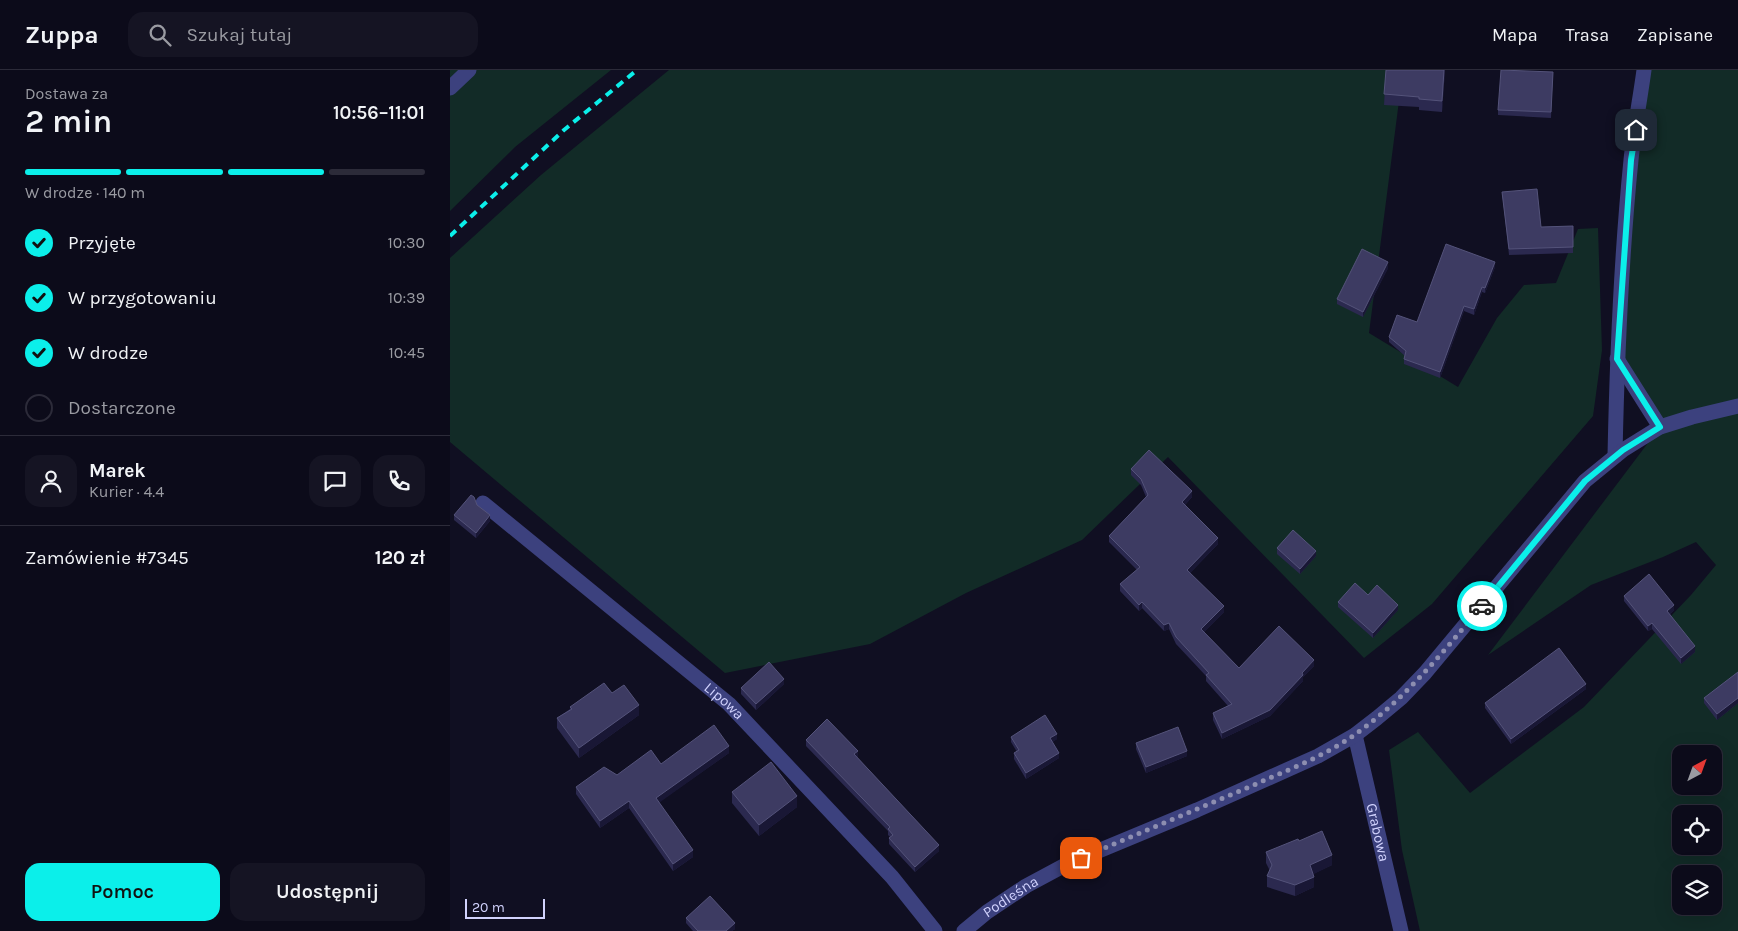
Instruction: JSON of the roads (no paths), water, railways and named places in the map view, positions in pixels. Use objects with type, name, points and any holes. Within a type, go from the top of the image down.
[{"type":"street","points":[[450,88],[469,70]]},
{"type":"street","points":[[1615,456],[1617,359],[1631,160],[1644,70]]},
{"type":"street","points":[[1617,359],[1660,427]]},
{"type":"street","name":"Podleśna","points":[[964,931],[987,912],[1026,886],[1067,864],[1276,775],[1318,756],[1355,735],[1401,698],[1425,672],[1585,481],[1615,456],[1660,427],[1738,406]]},
{"type":"street","name":"Lipowa","points":[[483,503],[728,704],[892,878],[935,931]]},
{"type":"street","name":"Grabowa","points":[[1355,735],[1401,931]]},
{"type":"railway","points":[[450,236],[564,130],[637,70]]}]
